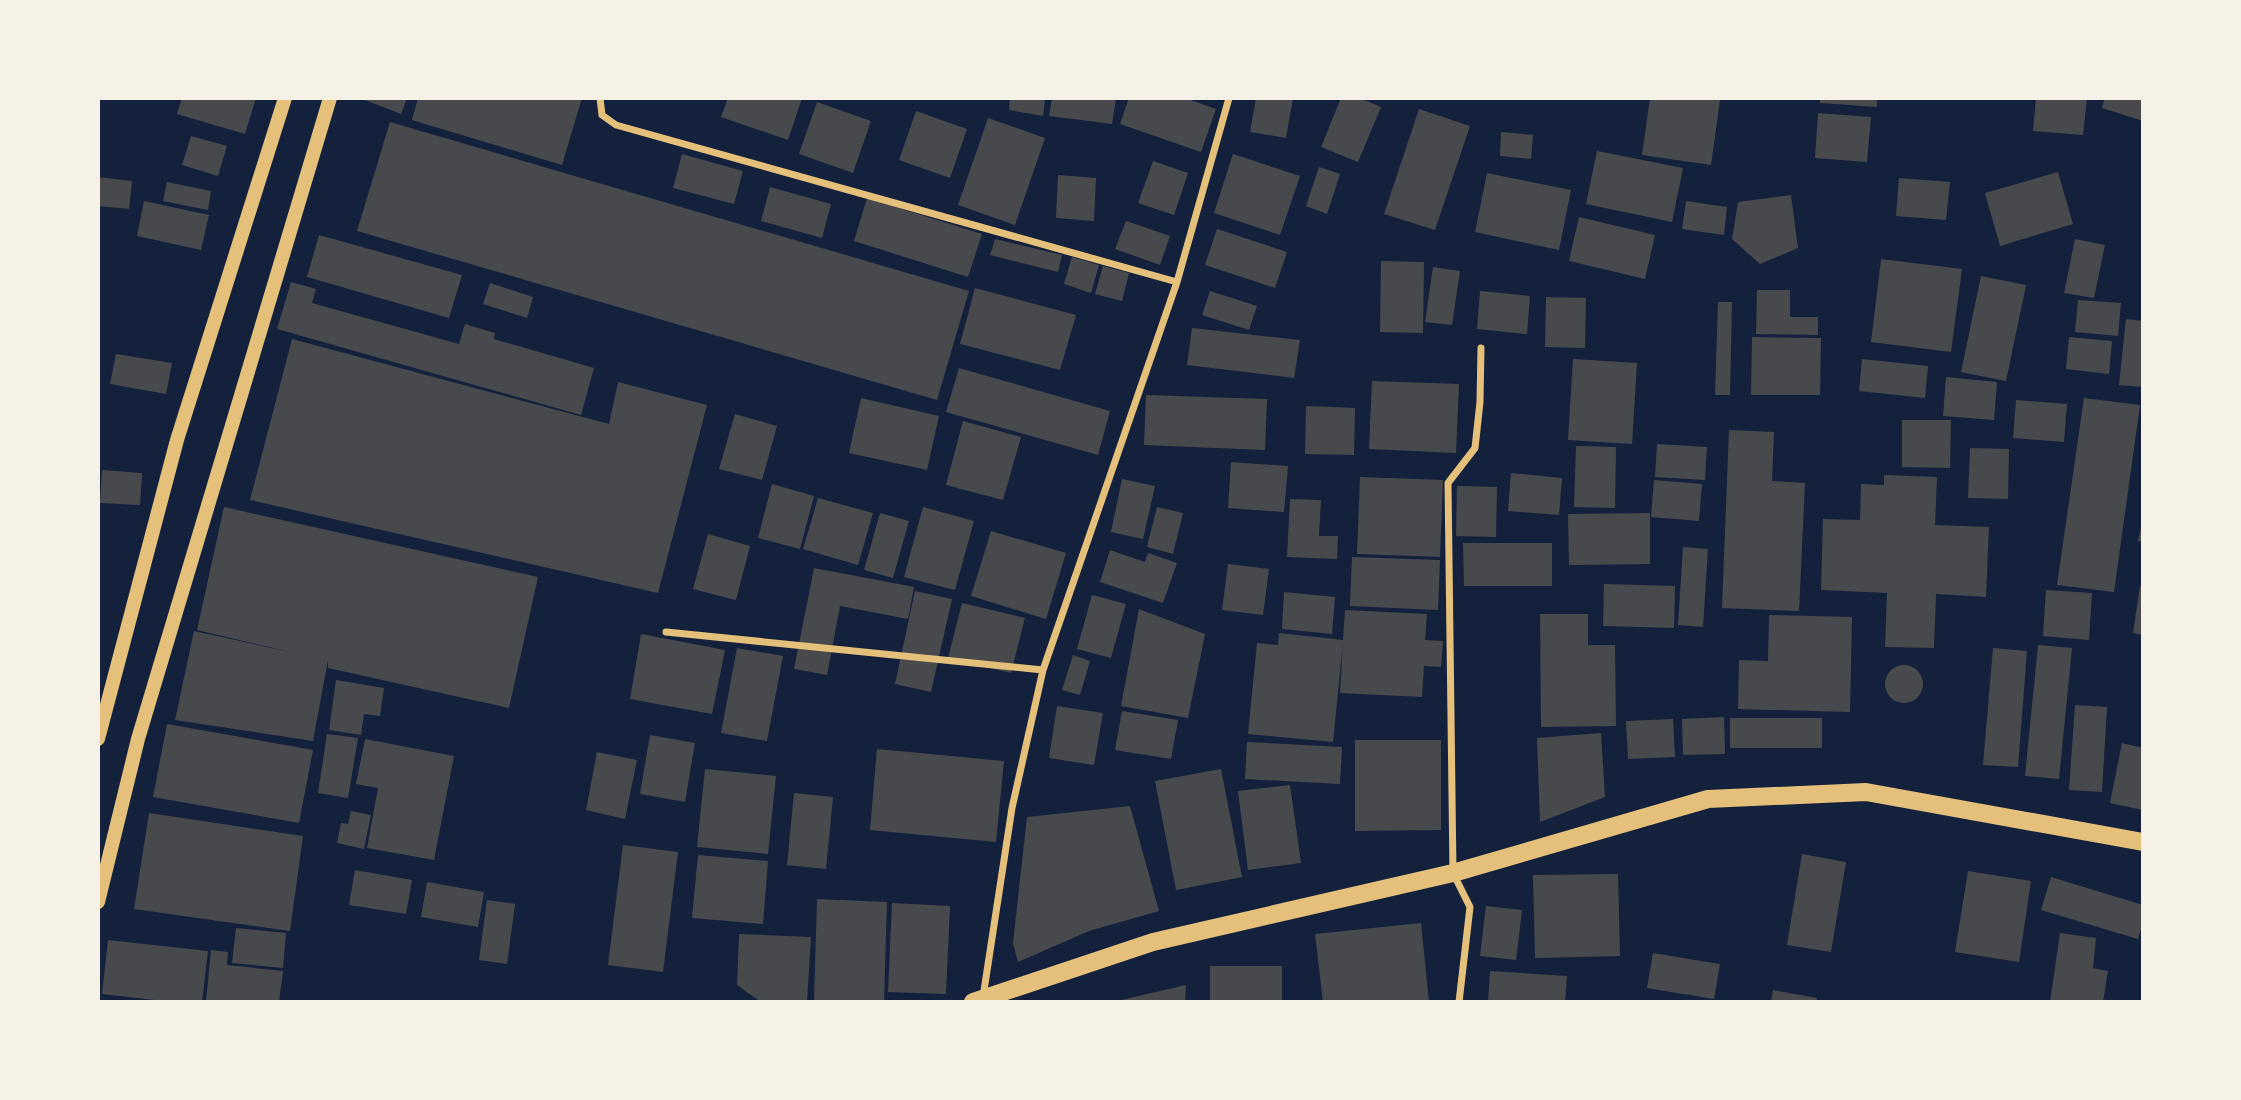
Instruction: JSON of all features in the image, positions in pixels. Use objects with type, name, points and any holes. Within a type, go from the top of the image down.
[{"type":"main road","points":[[98,739],[177,440],[285,98]]},
{"type":"main road","points":[[98,902],[138,739],[330,98]]},
{"type":"main road","points":[[978,1000],[1153,942],[1452,873],[1708,799],[1866,792],[2143,842]]},
{"type":"street","points":[[600,98],[602,115],[615,125],[1177,282]]},
{"type":"street","points":[[978,1000],[1013,808],[1043,670],[1177,282],[1229,98]]},
{"type":"street","points":[[1460,1002],[1470,907],[1452,873],[1448,483],[1475,448],[1480,402],[1481,348]]},
{"type":"street","points":[[666,632],[1043,670]]},
{"type":"building","points":[[182,98],[256,98],[245,134],[177,114]]},
{"type":"building","points":[[360,98],[407,98],[401,114]]},
{"type":"building","points":[[418,98],[582,98],[562,165],[412,120]]},
{"type":"building","points":[[728,98],[802,98],[788,140],[721,117]]},
{"type":"building","points":[[1010,98],[1045,98],[1043,116],[1009,110]]},
{"type":"building","points":[[1052,98],[1116,98],[1112,124],[1049,116]]},
{"type":"building","points":[[1129,98],[1185,98],[1216,109],[1201,152],[1120,124]]},
{"type":"building","points":[[1256,98],[1293,98],[1286,138],[1250,132]]},
{"type":"building","points":[[1341,98],[1360,98],[1381,107],[1358,162],[1321,147]]},
{"type":"building","points":[[1650,98],[1720,100],[1711,165],[1642,155]]},
{"type":"building","points":[[1820,98],[1877,98],[1877,107],[1820,103]]},
{"type":"building","points":[[2036,98],[2087,98],[2083,135],[2033,131]]},
{"type":"building","points":[[2105,98],[2143,100],[2143,121],[2102,108]]},
{"type":"building","points":[[817,102],[871,121],[853,173],[799,154]]},
{"type":"building","points":[[1419,109],[1470,126],[1435,230],[1384,214]]},
{"type":"building","points":[[916,111],[967,129],[950,178],[899,160]]},
{"type":"building","points":[[1818,113],[1871,117],[1867,162],[1815,158]]},
{"type":"building","points":[[988,118],[1045,138],[1015,225],[958,205]]},
{"type":"building","points":[[390,122],[969,291],[937,400],[357,231]]},
{"type":"building","points":[[1501,132],[1533,135],[1531,159],[1500,156]]},
{"type":"building","points":[[191,136],[227,146],[218,176],[182,165]]},
{"type":"building","points":[[1597,151],[1683,168],[1672,222],[1586,204]]},
{"type":"building","points":[[682,154],[743,171],[734,204],[673,188]]},
{"type":"building","points":[[1233,154],[1300,176],[1280,235],[1214,213]]},
{"type":"building","points":[[1153,161],[1188,173],[1174,215],[1138,203]]},
{"type":"building","points":[[1319,167],[1340,174],[1327,214],[1306,206]]},
{"type":"building","points":[[2058,172],[2073,224],[2000,246],[1985,193]]},
{"type":"building","points":[[1487,173],[1571,190],[1559,250],[1475,232]]},
{"type":"building","points":[[1058,175],[1096,178],[1094,221],[1056,218]]},
{"type":"building","points":[[98,177],[132,181],[129,209],[98,206]]},
{"type":"building","points":[[1899,178],[1950,182],[1946,220],[1896,216]]},
{"type":"building","points":[[167,182],[211,191],[208,210],[163,201]]},
{"type":"building","points":[[770,187],[831,204],[822,238],[761,221]]},
{"type":"building","points":[[1791,195],[1798,248],[1760,264],[1732,239],[1738,202]]},
{"type":"building","points":[[867,198],[982,234],[968,277],[854,241]]},
{"type":"building","points":[[144,201],[209,215],[201,250],[137,236]]},
{"type":"building","points":[[1686,201],[1727,207],[1724,235],[1682,229]]},
{"type":"building","points":[[1579,217],[1655,235],[1645,279],[1569,261]]},
{"type":"building","points":[[1126,221],[1170,236],[1160,265],[1115,249]]},
{"type":"building","points":[[1217,229],[1287,252],[1275,288],[1205,265]]},
{"type":"building","points":[[319,235],[462,275],[449,318],[307,277]]},
{"type":"building","points":[[995,239],[1062,255],[1058,272],[990,255]]},
{"type":"building","points":[[2075,239],[2105,245],[2094,298],[2064,293]]},
{"type":"building","points":[[1072,257],[1099,265],[1091,293],[1064,284]]},
{"type":"building","points":[[1881,259],[1962,269],[1951,352],[1871,342]]},
{"type":"building","points":[[1381,261],[1424,262],[1423,333],[1380,332]]},
{"type":"building","points":[[1103,266],[1129,273],[1122,301],[1095,294]]},
{"type":"building","points":[[1433,267],[1460,271],[1452,325],[1425,322]]},
{"type":"building","points":[[1981,276],[2026,285],[2006,381],[1961,372]]},
{"type":"building","points":[[291,282],[316,289],[312,303],[459,344],[465,324],[495,333],[494,339],[594,368],[581,415],[277,329]]},
{"type":"building","points":[[490,283],[533,297],[527,318],[483,304]]},
{"type":"building","points":[[975,288],[1076,315],[1060,370],[960,344]]},
{"type":"building","points":[[1757,290],[1790,290],[1790,317],[1818,317],[1818,335],[1756,334]]},
{"type":"building","points":[[1210,291],[1257,306],[1249,330],[1202,315]]},
{"type":"building","points":[[1480,291],[1530,296],[1527,334],[1477,329]]},
{"type":"building","points":[[1546,297],[1586,298],[1585,348],[1545,347]]},
{"type":"building","points":[[2078,300],[2121,303],[2118,336],[2075,332]]},
{"type":"building","points":[[1718,302],[1732,302],[1730,395],[1715,395]]},
{"type":"building","points":[[2126,319],[2143,321],[2143,387],[2119,385]]},
{"type":"building","points":[[1192,328],[1300,340],[1294,378],[1187,365]]},
{"type":"building","points":[[1752,337],[1821,338],[1820,395],[1751,395]]},
{"type":"building","points":[[2069,337],[2112,341],[2109,374],[2066,369]]},
{"type":"building","points":[[292,339],[609,424],[618,382],[707,405],[658,593],[250,500]]},
{"type":"building","points":[[116,354],[172,363],[166,394],[110,384]]},
{"type":"building","points":[[1573,359],[1637,363],[1632,444],[1568,440]]},
{"type":"building","points":[[1862,359],[1928,366],[1925,398],[1859,391]]},
{"type":"building","points":[[959,368],[1110,411],[1098,455],[946,412]]},
{"type":"building","points":[[1946,377],[1997,382],[1994,420],[1943,416]]},
{"type":"building","points":[[1372,381],[1459,384],[1456,453],[1369,449]]},
{"type":"building","points":[[1146,395],[1267,399],[1265,450],[1144,445]]},
{"type":"building","points":[[861,398],[939,416],[927,470],[849,453]]},
{"type":"building","points":[[2084,398],[2140,405],[2114,592],[2057,585]]},
{"type":"building","points":[[2016,400],[2067,404],[2064,442],[2013,438]]},
{"type":"building","points":[[1306,406],[1355,408],[1354,455],[1305,454]]},
{"type":"building","points":[[735,414],[777,426],[762,480],[719,469]]},
{"type":"building","points":[[1902,420],[1951,420],[1950,468],[1902,467]]},
{"type":"building","points":[[963,421],[1021,437],[1003,500],[946,485]]},
{"type":"building","points":[[1729,430],[1774,432],[1772,481],[1805,483],[1799,611],[1722,608]]},
{"type":"building","points":[[1657,444],[1707,447],[1705,480],[1655,477]]},
{"type":"building","points":[[1576,446],[1616,447],[1615,508],[1574,507]]},
{"type":"building","points":[[1970,448],[2009,449],[2008,499],[1968,498]]},
{"type":"building","points":[[1231,462],[1288,466],[1284,512],[1228,508]]},
{"type":"building","points":[[102,470],[142,473],[140,505],[100,503]]},
{"type":"building","points":[[1511,473],[1562,478],[1559,515],[1508,511]]},
{"type":"building","points":[[1884,475],[1937,477],[1935,525],[1989,527],[1986,597],[1936,594],[1934,648],[1885,647],[1887,593],[1821,590],[1823,519],[1860,520],[1861,484],[1884,485]]},
{"type":"building","points":[[1360,477],[1443,480],[1440,557],[1357,554]]},
{"type":"building","points":[[1122,479],[1155,486],[1143,539],[1111,532]]},
{"type":"building","points":[[1654,480],[1702,484],[1699,521],[1651,517]]},
{"type":"building","points":[[772,484],[814,496],[800,549],[758,538]]},
{"type":"building","points":[[1457,486],[1497,487],[1496,537],[1456,536]]},
{"type":"building","points":[[818,498],[873,513],[858,565],[803,549]]},
{"type":"building","points":[[1290,499],[1321,500],[1319,536],[1338,536],[1337,559],[1287,557]]},
{"type":"building","points":[[224,507],[538,577],[509,708],[328,668],[328,660],[313,741],[175,720],[194,631],[299,654],[197,630]]},
{"type":"building","points":[[923,507],[974,521],[955,590],[904,577]]},
{"type":"building","points":[[1157,507],[1183,513],[1173,554],[1147,547]]},
{"type":"building","points":[[880,513],[909,521],[893,578],[864,570]]},
{"type":"building","points":[[1650,513],[1650,564],[1569,565],[1568,514]]},
{"type":"building","points":[[2143,523],[2143,542],[2138,541]]},
{"type":"building","points":[[991,531],[1066,553],[1046,619],[971,596]]},
{"type":"building","points":[[708,534],[750,546],[736,600],[693,589]]},
{"type":"building","points":[[1463,543],[1552,543],[1552,586],[1464,586]]},
{"type":"building","points":[[1683,547],[1708,549],[1703,627],[1678,625]]},
{"type":"building","points":[[1110,550],[1145,562],[1148,553],[1177,563],[1163,603],[1100,582]]},
{"type":"building","points":[[1352,557],[1440,560],[1438,610],[1350,606]]},
{"type":"building","points":[[1228,564],[1269,569],[1263,615],[1222,610]]},
{"type":"building","points":[[814,568],[914,587],[908,619],[840,606],[827,675],[794,669]]},
{"type":"building","points":[[1604,584],[1675,586],[1674,628],[1603,626]]},
{"type":"building","points":[[2140,586],[2143,587],[2143,635],[2133,633]]},
{"type":"building","points":[[2046,590],[2092,593],[2089,640],[2043,636]]},
{"type":"building","points":[[915,591],[952,599],[931,692],[895,684]]},
{"type":"building","points":[[1284,592],[1335,597],[1332,634],[1282,629]]},
{"type":"building","points":[[1092,595],[1126,604],[1111,658],[1077,649]]},
{"type":"building","points":[[962,603],[1025,618],[1011,673],[948,658]]},
{"type":"building","points":[[1139,609],[1205,634],[1188,718],[1121,706]]},
{"type":"building","points":[[1345,610],[1427,614],[1425,640],[1443,641],[1441,667],[1424,666],[1422,697],[1340,693],[1343,642],[1333,742],[1248,734],[1257,643],[1278,645],[1279,633],[1343,640]]},
{"type":"building","points":[[1540,614],[1588,614],[1588,645],[1615,645],[1616,726],[1541,727]]},
{"type":"building","points":[[1769,615],[1852,617],[1850,712],[1738,709],[1739,660],[1768,661]]},
{"type":"building","points":[[641,634],[725,650],[712,714],[630,699]]},
{"type":"building","points":[[2038,645],[2072,648],[2059,779],[2025,776]]},
{"type":"building","points":[[737,648],[783,656],[767,741],[721,733]]},
{"type":"building","points":[[1993,648],[2027,651],[2018,767],[1983,765]]},
{"type":"building","points":[[1073,655],[1090,661],[1080,695],[1062,690]]},
{"type":"building","points":[[1904,665],[1917,671],[1923,684],[1917,697],[1904,703],[1891,697],[1885,684],[1891,671]]},
{"type":"building","points":[[336,680],[384,688],[380,716],[364,714],[361,735],[329,730]]},
{"type":"building","points":[[2075,705],[2107,707],[2102,792],[2069,790]]},
{"type":"building","points":[[1057,706],[1103,713],[1094,765],[1049,758]]},
{"type":"building","points":[[1122,711],[1178,720],[1171,759],[1115,750]]},
{"type":"building","points":[[1724,717],[1725,754],[1683,755],[1682,719]]},
{"type":"building","points":[[1730,718],[1822,718],[1822,748],[1730,748]]},
{"type":"building","points":[[1673,719],[1675,757],[1628,759],[1626,721]]},
{"type":"building","points":[[167,724],[313,750],[299,823],[153,797]]},
{"type":"building","points":[[1601,733],[1605,797],[1540,822],[1537,738]]},
{"type":"building","points":[[327,734],[358,738],[348,798],[318,793]]},
{"type":"building","points":[[650,735],[695,743],[685,802],[640,794]]},
{"type":"building","points":[[365,739],[454,756],[434,860],[367,848],[378,788],[356,784]]},
{"type":"building","points":[[1355,740],[1441,740],[1441,830],[1355,831]]},
{"type":"building","points":[[1247,742],[1342,747],[1340,784],[1245,779]]},
{"type":"building","points":[[2122,743],[2143,748],[2143,810],[2110,803]]},
{"type":"building","points":[[877,749],[1004,761],[996,842],[870,830]]},
{"type":"building","points":[[597,752],[637,760],[625,819],[586,810]]},
{"type":"building","points":[[705,769],[776,776],[768,854],[697,847]]},
{"type":"building","points":[[1221,769],[1242,877],[1176,890],[1155,781]]},
{"type":"building","points":[[1290,785],[1301,863],[1248,870],[1238,791]]},
{"type":"building","points":[[794,793],[833,797],[826,869],[787,865]]},
{"type":"building","points":[[1130,806],[1159,911],[1089,931],[1018,962],[1013,943],[1027,817]]},
{"type":"building","points":[[351,811],[371,815],[364,849],[337,843],[341,823],[348,824]]},
{"type":"building","points":[[149,813],[303,836],[290,931],[134,909]]},
{"type":"building","points":[[623,845],[678,852],[663,972],[608,965]]},
{"type":"building","points":[[1802,854],[1846,862],[1831,952],[1787,945]]},
{"type":"building","points":[[698,855],[768,861],[763,924],[692,918]]},
{"type":"building","points":[[355,870],[412,880],[406,914],[349,905]]},
{"type":"building","points":[[1968,871],[2031,881],[2019,962],[1955,952]]},
{"type":"building","points":[[1618,874],[1620,956],[1535,958],[1533,875]]},
{"type":"building","points":[[2051,877],[2143,905],[2143,922],[2138,939],[2041,910]]},
{"type":"building","points":[[427,882],[484,892],[478,927],[421,917]]},
{"type":"building","points":[[817,899],[887,902],[884,1002],[814,1002]]},
{"type":"building","points":[[487,900],[515,904],[507,964],[479,960]]},
{"type":"building","points":[[892,903],[950,906],[946,994],[888,992]]},
{"type":"building","points":[[1486,906],[1522,910],[1516,960],[1480,956]]},
{"type":"building","points":[[1421,923],[1429,1002],[1323,1002],[1315,934]]},
{"type":"building","points":[[236,928],[286,933],[283,968],[232,963]]},
{"type":"building","points":[[2060,933],[2096,938],[2093,968],[2108,971],[2103,1002],[2050,1002]]},
{"type":"building","points":[[739,934],[811,937],[807,1002],[761,1002],[737,985]]},
{"type":"building","points":[[108,940],[208,951],[202,1002],[172,1002],[102,994]]},
{"type":"building","points":[[211,950],[228,952],[227,965],[283,971],[279,1002],[206,1002]]},
{"type":"building","points":[[1653,953],[1720,964],[1714,999],[1647,988]]},
{"type":"building","points":[[1210,966],[1282,966],[1282,1002],[1210,1002]]},
{"type":"building","points":[[1490,971],[1567,976],[1565,1002],[1488,1002]]},
{"type":"building","points":[[1186,985],[1185,1002],[1117,1002],[1117,1001]]},
{"type":"building","points":[[1773,990],[1817,998],[1816,1002],[1771,1002]]}]
